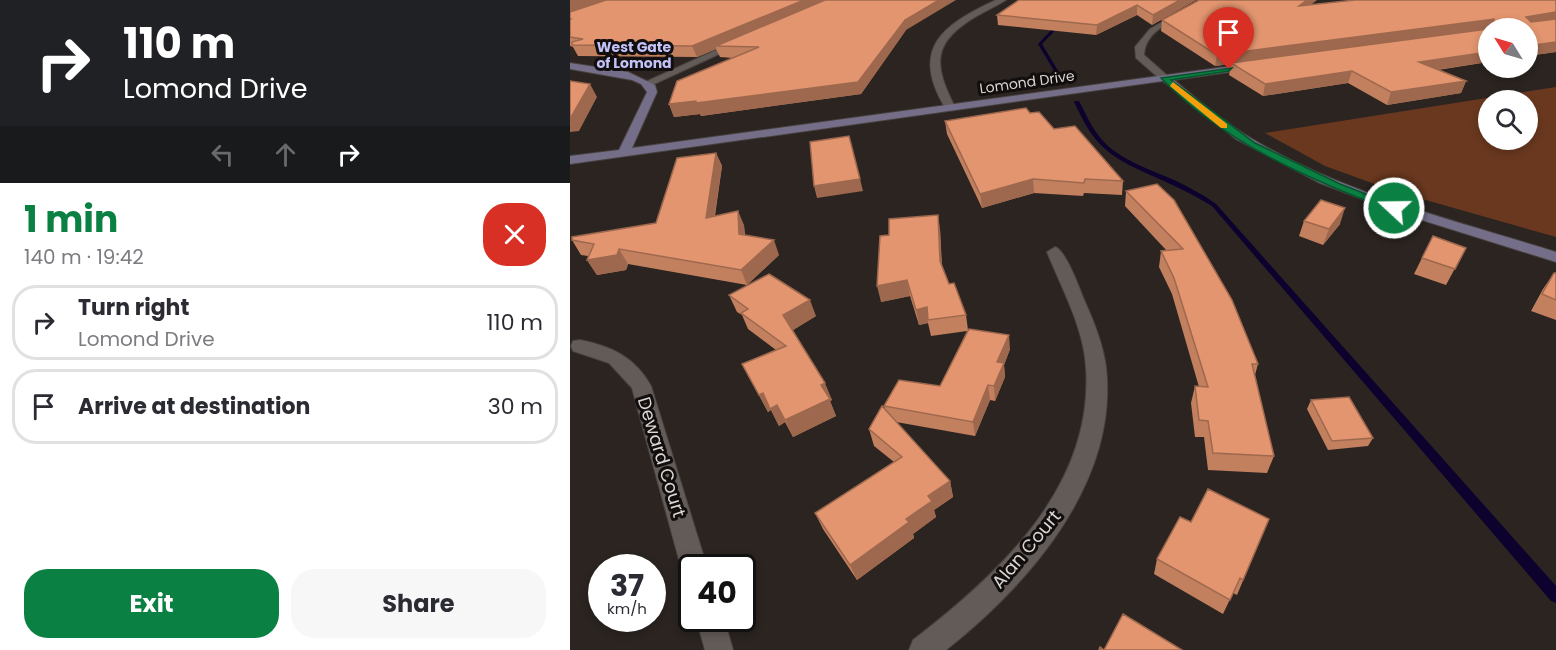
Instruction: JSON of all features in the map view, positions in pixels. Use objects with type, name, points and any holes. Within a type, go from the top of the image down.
[{"type":"street","points":[[950,108],[937,82],[934,68],[938,47],[946,34],[965,20],[1002,0]]},
{"type":"street","points":[[1206,0],[1149,33],[1140,42],[1138,56],[1229,130],[1293,167],[1394,208],[1556,257]]},
{"type":"street","points":[[570,66],[629,76],[648,83],[745,40]]},
{"type":"street","name":"Lomond Drive","points":[[570,160],[1264,64]]},
{"type":"street","points":[[624,152],[651,92],[648,83]]},
{"type":"street","name":"Alan Court","points":[[923,650],[986,597],[1031,548],[1061,507],[1082,468],[1093,440],[1098,397],[1096,367],[1087,326],[1055,252]]},
{"type":"street","name":"Deward Court","points":[[580,346],[602,350],[617,357],[627,366],[641,386],[690,554]]},
{"type":"street","points":[[714,632],[719,650]]},
{"type":"shaded area","points":[[1556,87],[1556,237],[1394,191],[1325,166],[1265,133],[1478,99],[1478,150],[1538,150],[1537,90]]},
{"type":"building","points":[[606,0],[804,0],[692,46],[572,45],[572,42],[583,39],[570,37],[570,12]]},
{"type":"building","points":[[825,0],[939,0],[905,20],[858,82],[696,103],[696,101],[669,104],[677,81],[759,47],[716,46]]},
{"type":"building","points":[[1019,0],[1180,0],[1153,15],[1137,5],[1097,25],[997,15]]},
{"type":"building","points":[[1199,0],[1307,0],[1299,6],[1355,0],[1556,0],[1556,12],[1527,18],[1478,18],[1478,21],[1217,55],[1162,20]]},
{"type":"building","points":[[1556,19],[1556,42],[1538,44],[1538,21]]},
{"type":"building","points":[[1478,30],[1478,53],[1419,62],[1466,81],[1391,92],[1352,71],[1265,84],[1231,63]]},
{"type":"building","points":[[570,81],[590,84],[571,117],[570,117]]},
{"type":"building","points":[[1026,108],[1030,113],[1039,112],[1054,129],[1075,126],[1123,181],[1085,179],[1084,183],[1033,179],[980,194],[945,121]]},
{"type":"building","points":[[849,136],[860,179],[814,186],[810,142]]},
{"type":"building","points":[[716,153],[706,218],[738,211],[739,234],[774,240],[741,270],[619,249],[617,255],[587,260],[594,244],[572,240],[572,237],[656,223],[677,158]]},
{"type":"building","points":[[1157,184],[1174,200],[1232,300],[1258,364],[1252,364],[1274,456],[1213,453],[1208,421],[1199,420],[1195,386],[1208,387],[1174,278],[1161,251],[1183,249],[1126,191]]},
{"type":"building","points":[[1321,200],[1345,208],[1329,229],[1304,221]]},
{"type":"building","points":[[938,215],[940,261],[949,284],[954,283],[966,315],[928,320],[927,307],[916,310],[907,280],[877,286],[880,236],[889,235],[889,219]]},
{"type":"building","points":[[1433,236],[1466,248],[1455,269],[1422,258]]},
{"type":"building","points":[[1556,273],[1556,300],[1542,294]]},
{"type":"building","points":[[769,274],[810,300],[783,315],[825,383],[821,385],[830,399],[785,420],[777,405],[770,409],[763,393],[759,395],[742,364],[786,346],[741,313],[748,309],[729,295]]},
{"type":"building","points":[[969,329],[1009,335],[997,362],[1004,363],[994,386],[988,385],[973,422],[884,406],[899,380],[940,386]]},
{"type":"building","points":[[1349,397],[1373,438],[1332,441],[1311,400]]},
{"type":"building","points":[[882,406],[950,481],[928,496],[932,501],[906,519],[909,522],[850,565],[815,513],[902,457],[869,429]]},
{"type":"building","points":[[1208,489],[1269,519],[1243,580],[1240,578],[1230,600],[1157,559],[1180,517],[1191,522]]},
{"type":"building","points":[[1123,614],[1182,650],[1104,650]]},
{"type":"waterway","points":[[1059,24],[1040,44],[1061,79]]},
{"type":"waterway","points":[[1077,102],[1094,133],[1112,151],[1125,160],[1186,188],[1214,205],[1556,596]]},
{"type":"slow traffic","points":[[1173,85],[1224,126]]},
{"type":"district","name":"West Gate of Lomond","points":[[634,56]]},
{"type":"route","points":[[1229,69],[1165,78],[1229,130],[1252,144],[1293,167],[1394,208]]}]
